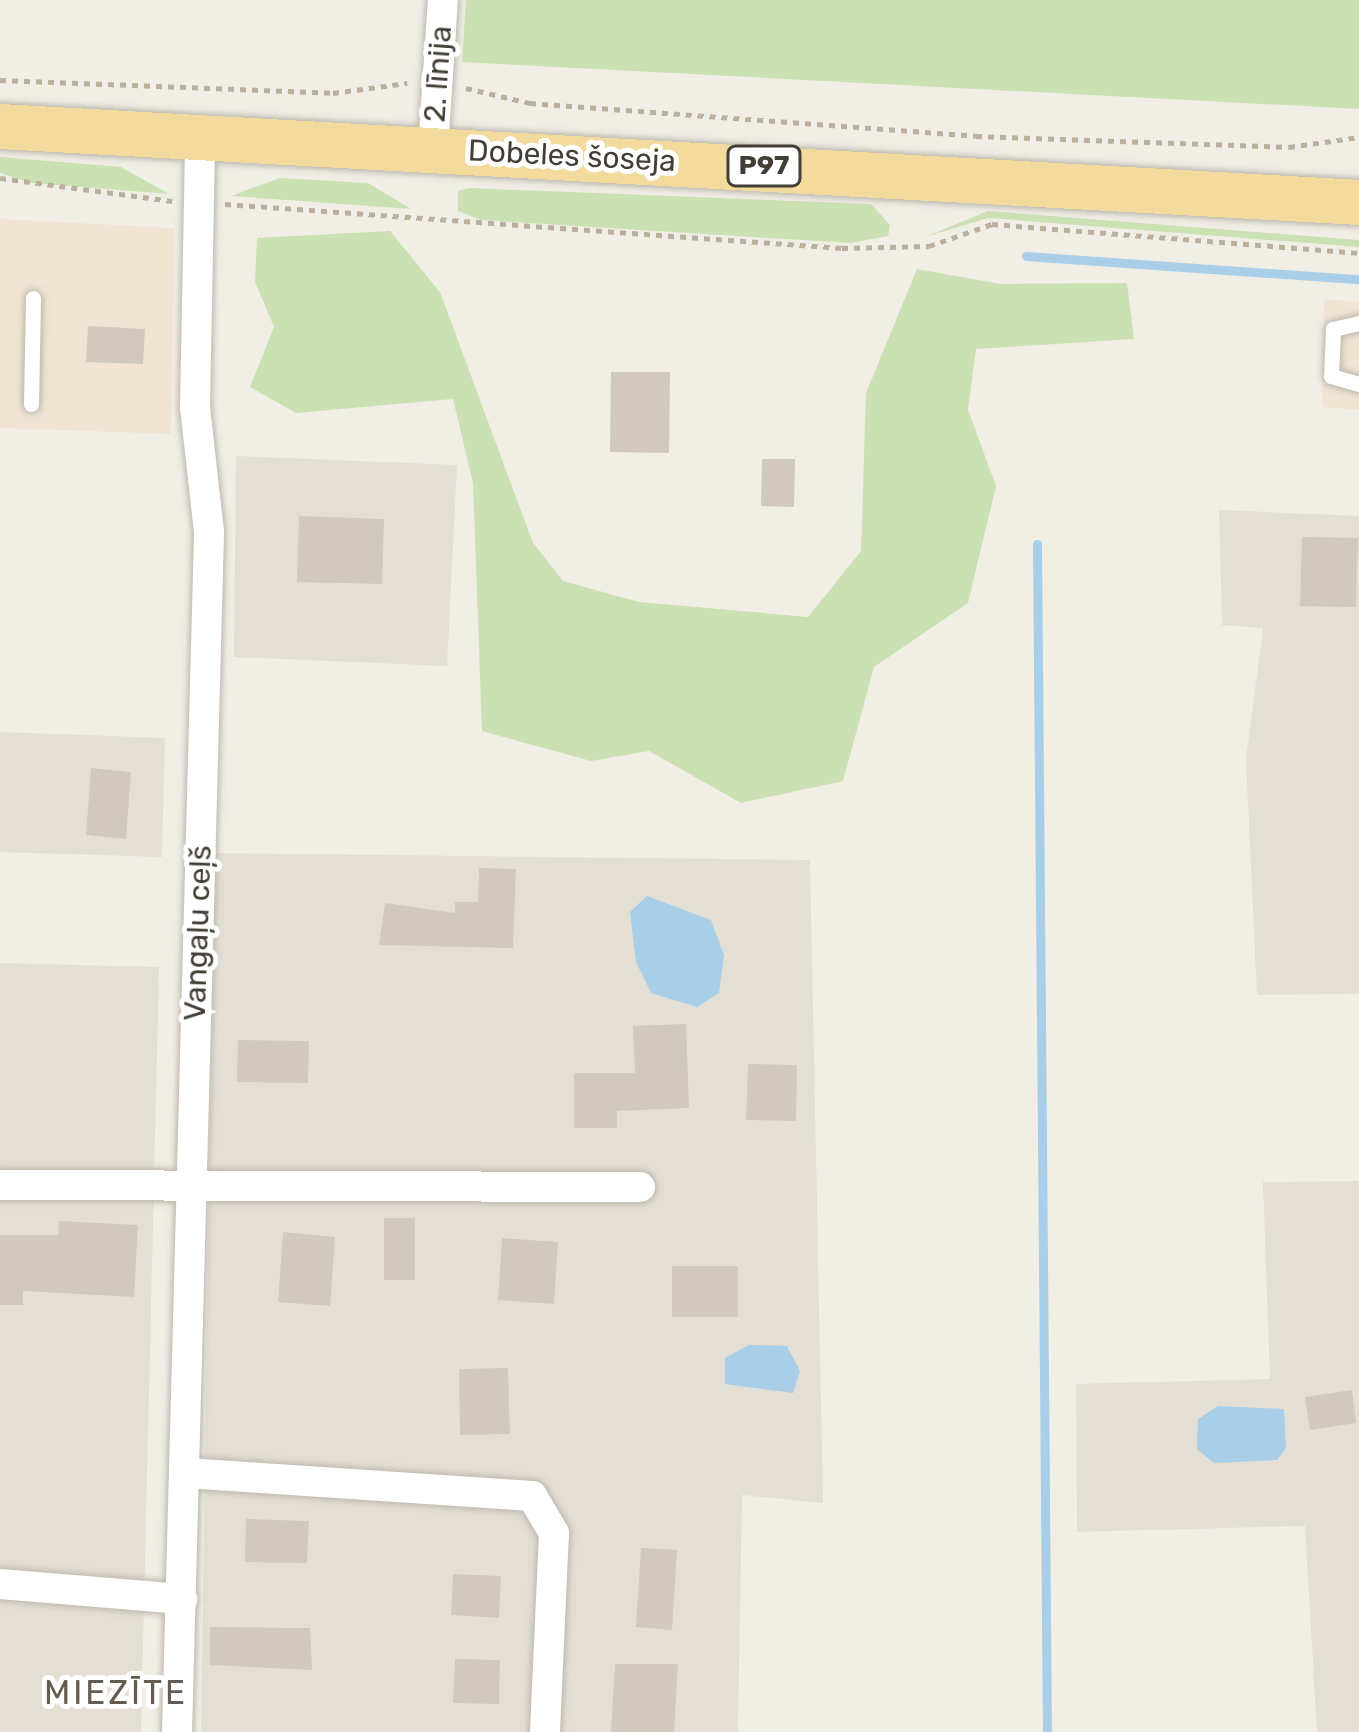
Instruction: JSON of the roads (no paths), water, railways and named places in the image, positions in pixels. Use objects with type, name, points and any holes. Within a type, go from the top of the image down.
[{"type":"main road","name":"Dobeles šoseja","points":[[0,126],[1359,202]]},
{"type":"street","name":"2. līnija","points":[[433,148],[443,0]]},
{"type":"street","name":"Vangaļu ceļš","points":[[177,1732],[209,532],[195,408],[200,136]]},
{"type":"street","points":[[0,1185],[640,1187]]},
{"type":"street","points":[[186,1473],[532,1496],[554,1533],[545,1732]]},
{"type":"street","points":[[0,1584],[182,1599]]},
{"type":"lane","points":[[31,404],[33,298]]},
{"type":"lane","points":[[1354,378],[1331,376],[1332,347],[1333,329],[1356,327]]},
{"type":"water","points":[[647,896],[711,920],[724,955],[719,993],[697,1007],[651,993],[636,962],[630,912]]},
{"type":"water","points":[[749,1345],[787,1346],[800,1371],[793,1393],[725,1384],[725,1358]]},
{"type":"water","points":[[1218,1406],[1284,1409],[1286,1448],[1277,1460],[1214,1463],[1197,1449],[1198,1419]]},
{"type":"waterway","points":[[1026,256],[1359,279]]},
{"type":"waterway","points":[[1037,544],[1047,1732]]},
{"type":"district","name":"MIEZĪTE","points":[[116,1693]]}]
